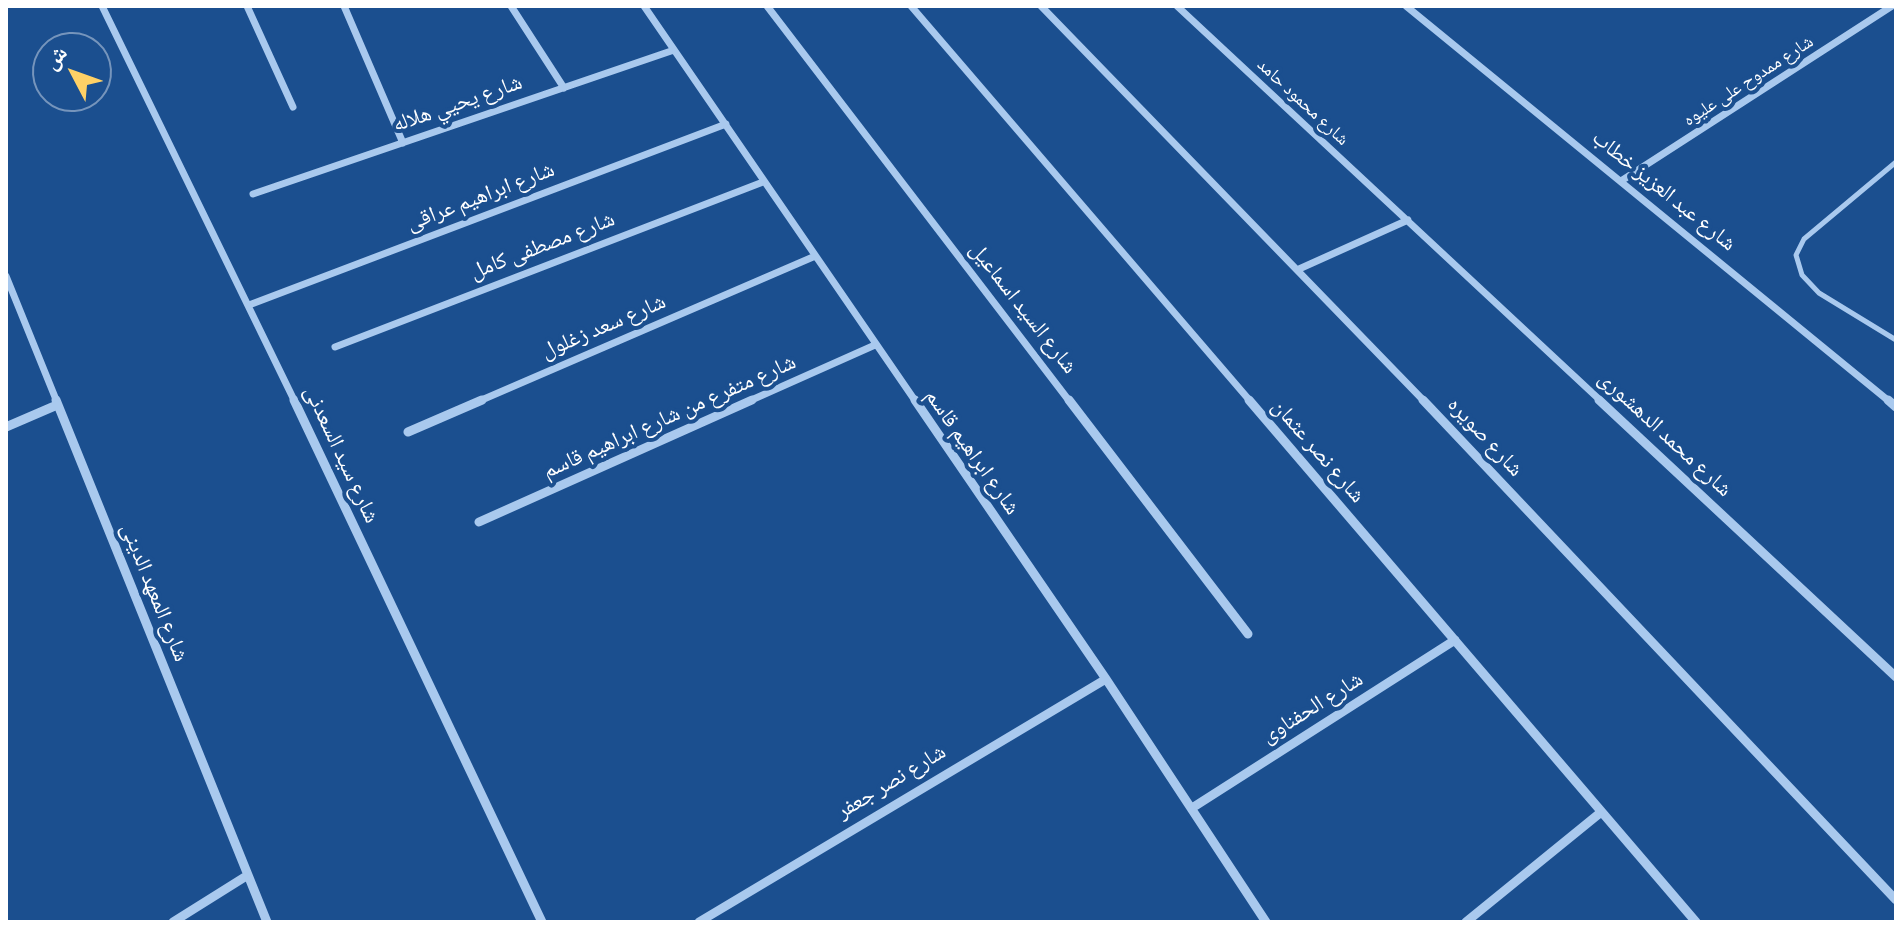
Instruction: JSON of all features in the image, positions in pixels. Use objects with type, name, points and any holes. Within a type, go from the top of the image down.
[{"type":"street","name":"شارع سيد السعدنى","points":[[102,6],[249,305],[542,922]]},
{"type":"street","points":[[247,6],[293,107]]},
{"type":"street","points":[[344,6],[403,143]]},
{"type":"street","points":[[511,6],[564,88]]},
{"type":"street","name":"شارع ابراهيم قاسم","points":[[644,6],[813,257],[1106,679],[1266,922]]},
{"type":"street","name":"شارع السيد اسماعيل","points":[[767,6],[1248,634]]},
{"type":"street","name":"شارع نصر عثمان","points":[[911,6],[1696,922]]},
{"type":"street","name":"شارع صويره","points":[[1041,6],[1299,269],[1896,900]]},
{"type":"street","name":"شارع محمود حامد","points":[[1177,6],[1408,220]]},
{"type":"street","name":"شارع عبد العزيز خطاب","points":[[1406,6],[1896,407]]},
{"type":"street","name":"شارع ممدوح على عليوه","points":[[1621,181],[1892,6]]},
{"type":"street","name":"شارع يحيي هلاله","points":[[253,194],[674,50]]},
{"type":"street","name":"شارع ابراهيم عراقى","points":[[249,305],[726,124]]},
{"type":"street","name":"شارع مصطفى كامل","points":[[335,347],[763,182]]},
{"type":"street","points":[[1299,269],[1408,220]]},
{"type":"street","name":"شارع محمد الدهشورى","points":[[1408,220],[1896,677]]},
{"type":"street","name":"شارع سعد زغلول","points":[[408,432],[813,257]]},
{"type":"street","name":"شارع المعهد الدينى","points":[[6,276],[267,922]]},
{"type":"street","name":"شارع متفرع من شارع ابراهيم قاسم","points":[[479,522],[875,345]]},
{"type":"street","points":[[6,427],[57,405]]},
{"type":"street","name":"شارع الحفناوى","points":[[1192,808],[1455,640]]},
{"type":"street","name":"شارع نصر جعفر","points":[[699,922],[1106,679]]},
{"type":"street","points":[[1466,922],[1600,813]]},
{"type":"street","points":[[173,922],[248,875]]},
{"type":"lane","points":[[1896,162],[1804,239],[1796,255],[1802,275],[1819,293],[1896,340]]}]
